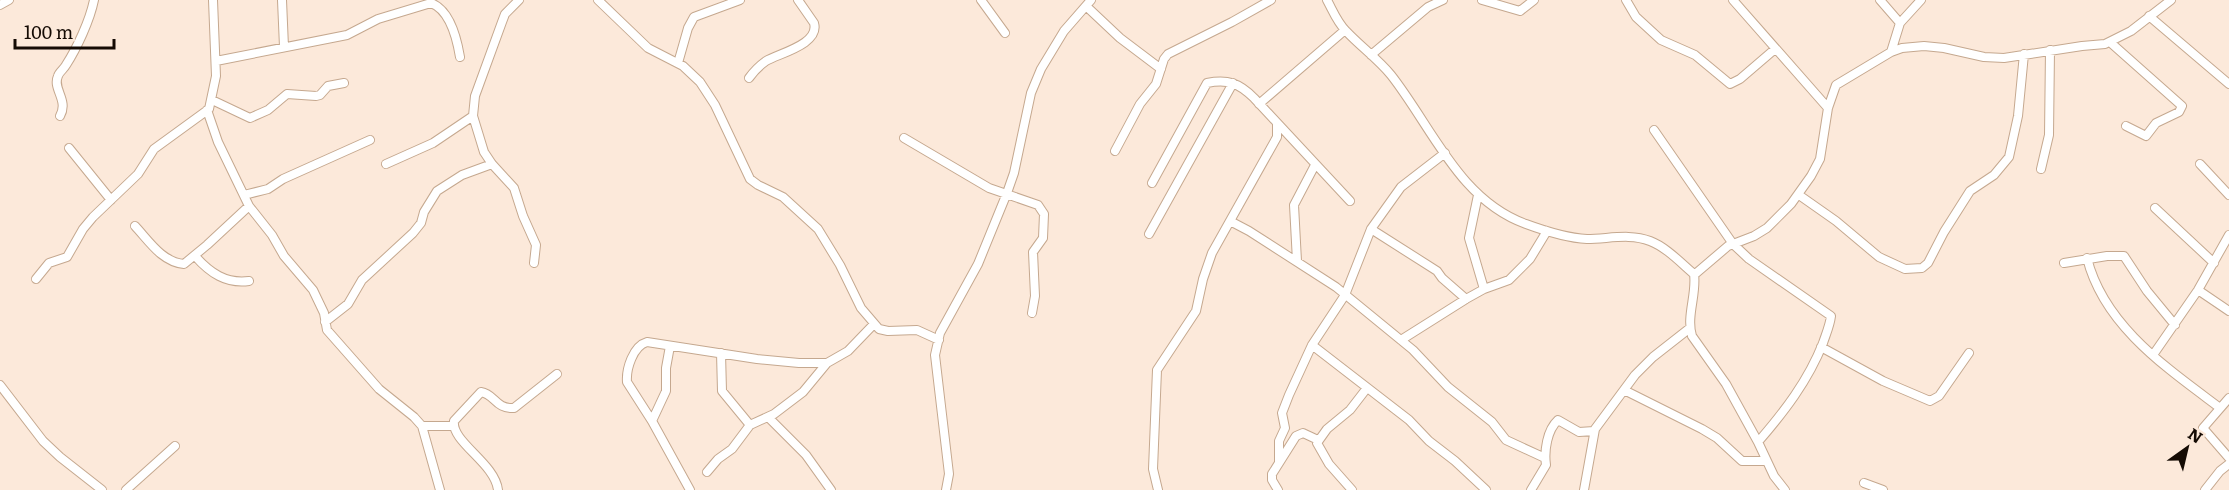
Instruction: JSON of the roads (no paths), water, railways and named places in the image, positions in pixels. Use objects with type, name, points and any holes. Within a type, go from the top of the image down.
[{"type":"street","points":[[0,5],[9,0]]},
{"type":"street","points":[[60,116],[64,106],[56,83],[57,76],[67,64],[85,28],[94,0]]},
{"type":"street","points":[[36,279],[49,263],[67,257],[83,229],[102,207],[138,174],[154,149],[207,110],[212,100],[216,61],[213,0]]},
{"type":"street","points":[[282,0],[284,47]]},
{"type":"street","points":[[519,0],[505,14],[475,96],[473,116],[480,143],[492,164],[514,188],[536,245],[534,263]]},
{"type":"street","points":[[598,0],[648,48],[678,63],[693,74],[709,93],[750,178],[758,185],[783,197],[818,229],[845,274],[861,308],[879,329],[917,330],[939,340]]},
{"type":"street","points":[[678,63],[688,28],[694,17],[740,0]]},
{"type":"street","points":[[749,78],[768,60],[811,38],[814,23],[798,0]]},
{"type":"street","points":[[1115,151],[1140,104],[1156,84],[1165,57],[1174,49],[1232,22],[1271,0]]},
{"type":"street","points":[[1327,0],[1345,30],[1387,69],[1408,96],[1462,178],[1478,195],[1499,211],[1523,223],[1580,238],[1634,237],[1647,240],[1670,254],[1694,275]]},
{"type":"street","points":[[1371,55],[1428,7],[1443,0]]},
{"type":"street","points":[[1482,0],[1520,11],[1534,0]]},
{"type":"street","points":[[1626,0],[1636,17],[1661,40],[1695,55],[1730,84],[1740,79],[1775,49]]},
{"type":"street","points":[[1733,0],[1828,108]]},
{"type":"street","points":[[1880,0],[1900,24]]},
{"type":"street","points":[[1891,52],[1900,24],[1921,0]]},
{"type":"street","points":[[1785,490],[1774,476],[1726,384],[1696,344],[1690,328],[1694,275],[1733,244],[1755,236],[1767,228],[1799,195],[1820,159],[1828,108],[1833,91],[1839,82],[1902,48],[1924,46],[1984,57],[2004,58],[2111,43],[2171,0]]},
{"type":"street","points":[[984,1],[1005,33]]},
{"type":"street","points":[[216,61],[347,35],[378,19],[431,3],[441,10],[455,34],[460,57]]},
{"type":"street","points":[[946,490],[949,474],[935,355],[945,324],[978,264],[1007,193],[1035,82],[1064,31],[1088,3],[1120,38],[1161,69]]},
{"type":"street","points":[[2149,16],[2229,84]]},
{"type":"street","points":[[1260,104],[1345,30]]},
{"type":"street","points":[[2111,43],[2182,106],[2179,112],[2156,123],[2146,136],[2126,126]]},
{"type":"street","points":[[2041,168],[2049,135],[2050,50]]},
{"type":"street","points":[[1799,195],[1836,221],[1879,257],[1905,269],[1922,268],[1928,263],[1970,191],[1994,175],[2009,157],[2018,116],[2024,54]]},
{"type":"street","points":[[1152,183],[1207,83],[1233,83],[1241,85],[1260,104],[1350,201]]},
{"type":"street","points":[[1149,234],[1233,83]]},
{"type":"street","points":[[212,100],[250,118],[268,110],[287,94],[316,96],[330,85],[344,84]]},
{"type":"street","points":[[207,110],[218,142],[249,206],[272,235],[288,262],[313,290],[321,304],[326,328],[333,339],[371,381],[422,426],[440,490]]},
{"type":"street","points":[[386,164],[433,142],[473,116]]},
{"type":"street","points":[[1158,490],[1153,469],[1157,370],[1196,311],[1207,268],[1230,220],[1277,137],[1277,124]]},
{"type":"street","points":[[1654,130],[1733,244],[1756,263],[1829,313],[1831,318],[1821,347],[1792,400],[1758,442]]},
{"type":"street","points":[[904,138],[980,184],[1034,202],[1044,214],[1042,240],[1033,252],[1035,296],[1032,313]]},
{"type":"street","points":[[244,195],[268,189],[283,179],[370,140]]},
{"type":"street","points":[[69,148],[111,200]]},
{"type":"street","points":[[1279,462],[1279,441],[1285,428],[1282,413],[1312,345],[1345,295],[1371,229],[1401,188],[1445,153]]},
{"type":"street","points":[[325,322],[348,304],[362,280],[413,233],[421,223],[424,212],[437,191],[462,175],[492,164]]},
{"type":"street","points":[[2200,164],[2229,195]]},
{"type":"street","points":[[1297,261],[1294,205],[1315,165]]},
{"type":"street","points":[[1478,195],[1469,238],[1484,289]]},
{"type":"street","points":[[135,226],[169,260],[184,264],[249,206]]},
{"type":"street","points":[[2155,208],[2214,263]]},
{"type":"street","points":[[1230,220],[1297,261],[1345,295],[1413,350],[1448,387],[1492,422],[1506,440],[1545,458]]},
{"type":"street","points":[[1371,229],[1437,270],[1442,278],[1466,299]]},
{"type":"street","points":[[1401,340],[1484,289],[1506,283],[1513,278],[1548,231]]},
{"type":"street","points":[[2153,355],[2198,290],[2229,235]]},
{"type":"street","points":[[195,256],[207,268],[229,281],[249,281]]},
{"type":"street","points":[[2064,263],[2087,258],[2124,256],[2147,291],[2175,325]]},
{"type":"street","points":[[2087,258],[2099,292],[2110,310],[2153,355],[2220,408]]},
{"type":"street","points":[[2198,290],[2229,311]]},
{"type":"street","points":[[706,472],[732,449],[750,425],[768,417],[803,392],[827,363],[848,351],[874,324]]},
{"type":"street","points":[[1584,490],[1593,431],[1653,357],[1690,328]]},
{"type":"street","points":[[690,490],[627,382],[636,350],[644,342],[799,363],[827,363]]},
{"type":"street","points":[[1312,345],[1409,420],[1429,441],[1455,461],[1482,489]]},
{"type":"street","points":[[652,422],[666,393],[666,368],[670,346]]},
{"type":"street","points":[[1821,347],[1883,381],[1930,401],[1939,396],[1969,353]]},
{"type":"street","points":[[721,354],[722,391],[750,425]]},
{"type":"street","points":[[453,426],[455,419],[481,392],[486,393],[502,407],[514,408],[557,374]]},
{"type":"street","points":[[0,385],[43,441],[60,458],[102,490]]},
{"type":"street","points":[[1352,490],[1318,447],[1318,440],[1350,410],[1367,388]]},
{"type":"street","points":[[1624,390],[1717,438],[1742,461],[1766,461]]},
{"type":"street","points":[[2229,398],[2203,428],[2229,458]]},
{"type":"street","points":[[768,417],[807,455],[831,490]]},
{"type":"street","points":[[1531,490],[1546,465],[1545,458],[1550,431],[1557,421],[1579,432],[1593,431]]},
{"type":"street","points":[[422,426],[453,426]]},
{"type":"street","points":[[453,426],[468,447],[493,474],[498,490]]},
{"type":"street","points":[[1278,490],[1271,476],[1299,434],[1318,440]]},
{"type":"street","points":[[126,490],[175,446]]},
{"type":"street","points":[[2205,490],[2220,471],[2229,464]]},
{"type":"street","points":[[1864,483],[1883,490]]}]
